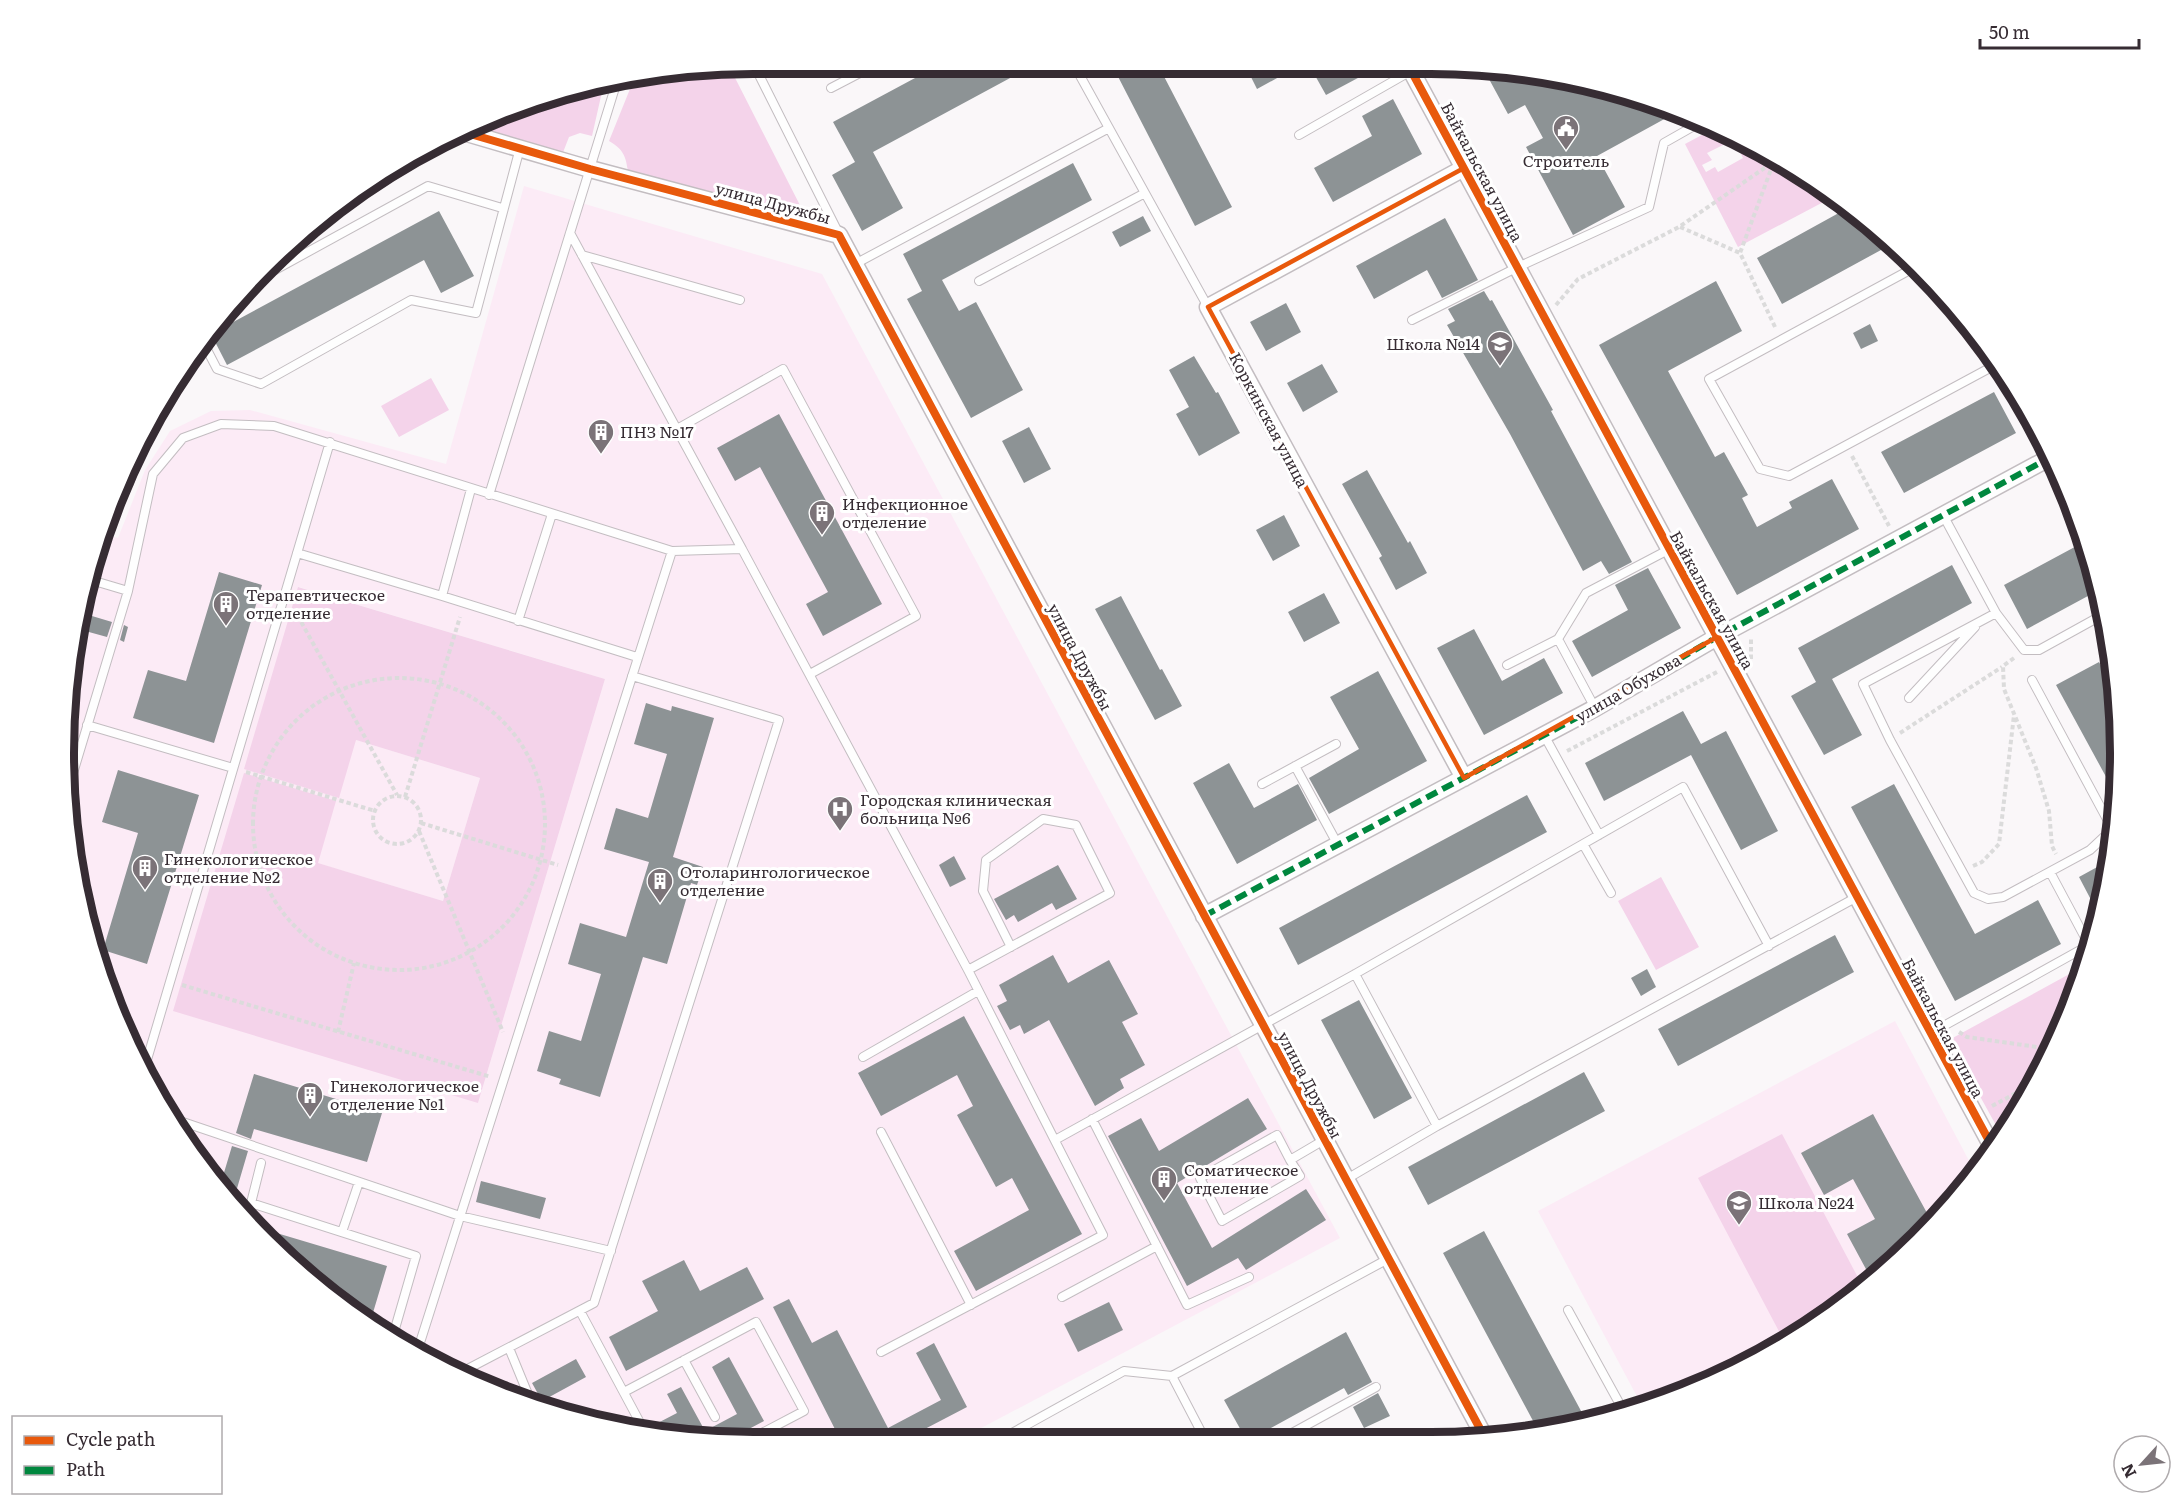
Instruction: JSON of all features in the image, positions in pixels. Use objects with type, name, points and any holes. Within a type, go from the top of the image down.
[{"type":"street","name":"Байкальская улица","points":[[1413,74],[1989,1141]]},
{"type":"street","name":"улица Дружбы","points":[[472,135],[590,169],[839,235],[1481,1430]]},
{"type":"street","points":[[1209,308],[1464,168]]},
{"type":"street","name":"Коркинская улица","points":[[1209,308],[1464,778]]},
{"type":"street","name":"улица Обухова","points":[[1204,916],[1595,708],[1717,637],[2044,461]]},
{"type":"lane","name":"улица Дружбы","points":[[758,74],[839,235]]},
{"type":"lane","points":[[831,88],[858,74]]},
{"type":"lane","name":"Коркинская улица","points":[[1079,74],[1209,308]]},
{"type":"lane","points":[[1299,135],[1398,74]]},
{"type":"lane","points":[[489,495],[615,88]]},
{"type":"lane","points":[[1412,320],[1518,267],[1649,207],[1664,143],[1694,126]]},
{"type":"lane","points":[[855,264],[1109,128]]},
{"type":"lane","points":[[207,349],[217,369],[261,384],[411,300],[476,313],[502,208],[520,148]]},
{"type":"lane","points":[[278,268],[428,186],[502,208]]},
{"type":"lane","points":[[980,281],[1145,193]]},
{"type":"lane","points":[[570,233],[968,970],[1103,1235],[881,1352]]},
{"type":"lane","points":[[582,255],[740,300]]},
{"type":"lane","points":[[1909,271],[1709,379],[1760,469],[1789,476],[1991,368]]},
{"type":"lane","points":[[677,429],[783,369],[916,616],[810,674]]},
{"type":"lane","points":[[74,768],[128,591],[153,474],[183,438],[221,424],[274,426],[672,551],[742,549]]},
{"type":"lane","points":[[147,1060],[330,442]]},
{"type":"lane","points":[[442,596],[471,489]]},
{"type":"lane","points":[[518,621],[552,514]]},
{"type":"lane","points":[[1943,515],[1996,613],[2024,650],[2039,651],[2097,618]]},
{"type":"lane","points":[[1507,665],[1558,639],[1586,593],[1668,550]]},
{"type":"lane","points":[[419,1344],[672,551]]},
{"type":"lane","points":[[297,554],[442,596],[637,657]]},
{"type":"lane","points":[[96,581],[128,591]]},
{"type":"lane","points":[[1996,613],[1863,684],[1890,740],[1974,893],[1988,899],[2003,897],[2090,850],[2106,835]]},
{"type":"lane","points":[[1910,698],[1979,622]]},
{"type":"lane","points":[[1558,639],[1595,708]]},
{"type":"lane","points":[[467,1369],[594,1303],[779,720],[632,676]]},
{"type":"lane","points":[[2032,680],[2107,819]]},
{"type":"lane","points":[[87,724],[233,768]]},
{"type":"lane","points":[[1544,735],[1599,835]]},
{"type":"lane","points":[[1262,784],[1336,744]]},
{"type":"lane","points":[[1294,766],[1338,845]]},
{"type":"lane","points":[[1054,1140],[1355,975],[1683,787],[1769,946]]},
{"type":"lane","points":[[968,970],[1011,947],[1110,893],[1076,825],[1043,819],[986,860],[983,891],[1011,947]]},
{"type":"lane","points":[[1583,844],[1611,893]]},
{"type":"lane","points":[[2049,872],[2085,936]]},
{"type":"lane","points":[[1345,1180],[1437,1126],[1857,897]]},
{"type":"lane","points":[[1931,1033],[2080,950]]},
{"type":"lane","points":[[1355,975],[1437,1126]]},
{"type":"lane","points":[[863,1057],[978,991]]},
{"type":"lane","points":[[1092,1119],[1187,1305],[1249,1277]]},
{"type":"lane","points":[[183,1122],[460,1216],[611,1251]]},
{"type":"lane","points":[[881,1132],[971,1305]]},
{"type":"lane","points":[[1276,1135],[1290,1160],[1300,1176],[1222,1221],[1200,1178],[1276,1135]]},
{"type":"lane","points":[[1290,1160],[1324,1140]]},
{"type":"lane","points":[[261,1163],[251,1203],[416,1256],[395,1330]]},
{"type":"lane","points":[[342,1233],[359,1182]]},
{"type":"lane","points":[[1062,1297],[1157,1246]]},
{"type":"lane","points":[[1014,1432],[1124,1371],[1172,1376],[1388,1260]]},
{"type":"lane","points":[[1568,1310],[1620,1405]]},
{"type":"lane","points":[[580,1311],[640,1423]]},
{"type":"lane","points":[[624,1392],[756,1322],[804,1411],[764,1432]]},
{"type":"lane","points":[[509,1348],[528,1393]]},
{"type":"lane","points":[[684,1360],[716,1417]]},
{"type":"lane","points":[[1172,1376],[1201,1432]]},
{"type":"lane","points":[[1294,1432],[1376,1387]]},
{"type":"path","points":[[1545,319],[1578,279],[1679,227],[1769,164]]},
{"type":"path","points":[[1740,253],[1772,166]]},
{"type":"path","points":[[1679,227],[1740,253],[1780,339]]},
{"type":"path","points":[[1846,444],[1897,541]]},
{"type":"path","points":[[285,593],[397,795]]},
{"type":"path","points":[[405,797],[464,603]]},
{"type":"path","points":[[1890,740],[2024,650]]},
{"type":"path","points":[[1556,757],[1750,657]]},
{"type":"path","points":[[2002,666],[2004,689],[2036,768],[2049,812],[2052,846],[2061,866]]},
{"type":"path","points":[[382,678],[418,678],[439,683],[470,695],[492,710],[511,729],[531,759],[543,793],[545,811],[544,847],[541,860],[534,882],[516,913],[490,938],[469,952],[443,963],[407,970],[380,969],[354,963],[321,947],[307,937],[294,925],[272,896],[258,862],[254,836],[254,809],[261,776],[269,757],[289,727],[316,704],[339,690],[382,678]]},
{"type":"path","points":[[1962,871],[1982,862],[1999,844],[2014,715]]},
{"type":"path","points":[[233,768],[375,811]]},
{"type":"path","points":[[397,795],[405,797],[417,807],[421,814],[418,831],[408,841],[393,843],[386,841],[373,823],[375,811],[381,802],[397,795]]},
{"type":"path","points":[[421,823],[570,869]]},
{"type":"path","points":[[418,831],[512,1054]]},
{"type":"path","points":[[338,1032],[354,963]]},
{"type":"path","points":[[170,982],[503,1080]]},
{"type":"path","points":[[1949,1025],[1966,1037],[2043,1048]]},
{"type":"path","points":[[1992,1106],[2020,1091]]},
{"type":"highlighted area","points":[[1464,168],[1717,637],[1464,778],[1208,307]]},
{"type":"shaded area","points":[[733,74],[807,219],[628,172],[623,154],[609,141],[632,85],[664,79]]},
{"type":"shaded area","points":[[602,91],[592,136],[580,133],[569,137],[562,155],[482,130],[535,110]]},
{"type":"shaded area","points":[[1707,132],[1728,142],[1707,153],[1712,160],[1702,165],[1706,172],[1715,167],[1718,172],[1743,158],[1737,147],[1771,165],[1826,200],[1738,247],[1685,144]]},
{"type":"shaded area","name":"Городская клиническая больница №6","points":[[524,186],[822,274],[1340,1238],[974,1432],[709,1431],[664,1427],[620,1419],[577,1409],[493,1381],[413,1341],[375,1318],[339,1292],[305,1264],[242,1201],[188,1131],[165,1093],[125,1013],[110,971],[97,929],[79,842],[74,753],[79,664],[97,577],[110,536],[118,538],[145,470],[170,431],[211,411],[250,410],[446,464]],"holes":[[[299,587],[605,679],[478,1103],[244,774],[317,863],[443,901],[480,778],[356,740]]]},
{"type":"shaded area","points":[[431,378],[449,410],[399,437],[381,406]]},
{"type":"shaded area","points":[[298,587],[605,679],[478,1103],[173,1011],[244,773],[336,801],[318,863],[443,901],[480,778],[356,740],[339,798],[244,769]]},
{"type":"shaded area","points":[[1661,877],[1699,947],[1656,970],[1618,901]]},
{"type":"shaded area","points":[[2074,972],[2059,1013],[2040,1054],[1998,1128],[1949,1040]]},
{"type":"shaded area","name":"Школа №24","points":[[1895,1021],[1971,1165],[1942,1201],[1879,1264],[1809,1318],[1732,1362],[1691,1381],[1638,1399],[1538,1211]]},
{"type":"shaded area","points":[[1782,1134],[1859,1280],[1809,1318],[1781,1335],[1698,1178]]},
{"type":"building","points":[[922,74],[1018,74],[873,152],[903,208],[862,231],[832,175],[855,162],[833,122]]},
{"type":"building","points":[[1117,74],[1163,74],[1232,207],[1195,226]]},
{"type":"building","points":[[1250,74],[1278,74],[1279,77],[1257,89]]},
{"type":"building","points":[[1314,74],[1365,74],[1326,95]]},
{"type":"building","name":"Строитель","points":[[1487,76],[1564,87],[1607,97],[1668,117],[1597,156],[1625,207],[1573,235],[1526,147],[1543,138],[1525,105],[1508,114]]},
{"type":"building","points":[[1393,99],[1422,154],[1333,202],[1314,168],[1372,136],[1362,116]]},
{"type":"building","points":[[1073,163],[1092,200],[942,280],[959,311],[976,302],[1023,390],[971,418],[907,299],[922,291],[903,254]]},
{"type":"building","points":[[439,211],[474,276],[441,293],[424,260],[227,365],[214,339],[224,327]]},
{"type":"building","points":[[1842,211],[1885,248],[1782,304],[1757,258]]},
{"type":"building","points":[[1143,216],[1151,231],[1120,247],[1112,232]]},
{"type":"building","points":[[1445,218],[1478,280],[1442,298],[1427,270],[1374,299],[1356,266]]},
{"type":"building","points":[[1716,281],[1742,331],[1668,371],[1715,457],[1724,452],[1748,495],[1742,498],[1757,527],[1792,508],[1789,502],[1832,479],[1859,529],[1737,595],[1599,345]]},
{"type":"building","points":[[1484,291],[1490,301],[1492,300],[1553,410],[1551,411],[1632,562],[1609,574],[1601,561],[1583,571],[1510,434],[1447,325],[1455,321],[1448,309]]},
{"type":"building","points":[[1286,303],[1301,332],[1266,351],[1250,322]]},
{"type":"building","points":[[1870,324],[1878,341],[1861,349],[1853,333]]},
{"type":"building","points":[[1194,356],[1216,393],[1218,392],[1240,433],[1199,456],[1176,414],[1189,407],[1169,370]]},
{"type":"building","points":[[1322,364],[1338,392],[1303,412],[1287,383]]},
{"type":"building","points":[[1994,392],[2016,433],[1904,493],[1881,452]]},
{"type":"building","name":"Инфекционное отделение","points":[[779,414],[882,604],[823,636],[806,604],[828,592],[760,467],[735,481],[717,448]]},
{"type":"building","points":[[1029,427],[1051,469],[1024,483],[1002,441]]},
{"type":"building","points":[[1367,470],[1427,573],[1396,590],[1379,558],[1382,556],[1342,484]]},
{"type":"building","points":[[1284,515],[1300,546],[1273,561],[1256,530]]},
{"type":"building","points":[[2077,546],[2091,594],[2027,629],[2004,585]]},
{"type":"building","points":[[1952,565],[1972,603],[1832,679],[1862,735],[1824,755],[1791,696],[1816,682],[1798,648]]},
{"type":"building","points":[[1648,568],[1681,628],[1592,677],[1572,641],[1628,610],[1615,585]]},
{"type":"building","name":"Терапевтическое отделение","points":[[219,572],[262,585],[214,743],[133,718],[148,670],[186,681]]},
{"type":"building","points":[[1324,593],[1340,623],[1304,642],[1288,612]]},
{"type":"building","points":[[1121,596],[1182,706],[1155,720],[1095,609]]},
{"type":"building","points":[[88,615],[112,622],[107,637],[85,631]]},
{"type":"building","points":[[124,625],[128,627],[124,642],[120,640]]},
{"type":"building","points":[[1474,629],[1502,681],[1544,658],[1563,693],[1484,735],[1437,648]]},
{"type":"building","points":[[2099,662],[2106,675],[2109,709],[2109,783],[2056,685]]},
{"type":"building","points":[[1378,671],[1427,761],[1329,814],[1309,778],[1359,749],[1330,697]]},
{"type":"building","name":"Отоларингологическое отделение","points":[[646,703],[671,711],[672,706],[714,718],[673,857],[703,867],[697,885],[691,883],[667,964],[643,957],[600,1097],[559,1084],[561,1079],[537,1071],[549,1031],[581,1041],[601,974],[568,964],[580,923],[626,937],[649,862],[604,849],[616,808],[648,818],[667,754],[634,744]]},
{"type":"building","points":[[1683,711],[1701,744],[1726,731],[1778,831],[1741,850],[1691,755],[1604,801],[1585,763]]},
{"type":"building","points":[[1229,763],[1254,808],[1298,784],[1317,820],[1237,864],[1193,783]]},
{"type":"building","name":"Гинекологическое отделение №2","points":[[118,770],[199,795],[147,964],[104,950],[138,833],[102,822]]},
{"type":"building","points":[[1894,784],[1975,934],[2038,900],[2061,944],[1955,1001],[1851,807]]},
{"type":"building","points":[[1527,795],[1547,832],[1298,965],[1279,928]]},
{"type":"building","points":[[954,856],[966,879],[950,887],[939,865]]},
{"type":"building","points":[[1058,865],[1077,899],[1056,910],[1052,903],[1018,922],[1014,915],[1006,920],[994,899]]},
{"type":"building","points":[[2101,865],[2093,903],[2079,877]]},
{"type":"building","points":[[1835,935],[1854,972],[1678,1066],[1658,1029]]},
{"type":"building","points":[[1053,955],[1068,983],[1109,960],[1138,1014],[1122,1022],[1145,1065],[1120,1079],[1124,1088],[1095,1106],[1049,1020],[1024,1034],[1020,1025],[1010,1030],[997,1006],[1007,1001],[999,985]]},
{"type":"building","points":[[1647,969],[1656,987],[1641,996],[1631,978]]},
{"type":"building","points":[[1359,1000],[1412,1098],[1374,1119],[1321,1020]]},
{"type":"building","points":[[964,1016],[1082,1234],[976,1291],[954,1251],[1029,1210],[1012,1178],[996,1187],[957,1115],[973,1106],[957,1075],[881,1116],[858,1073]]},
{"type":"building","points":[[1584,1072],[1605,1111],[1428,1205],[1408,1167]]},
{"type":"building","name":"Гинекологическое отделение №1","points":[[254,1074],[382,1113],[367,1162],[254,1129],[251,1139],[236,1133]]},
{"type":"building","points":[[1248,1098],[1267,1129],[1177,1183],[1212,1248],[1306,1189],[1326,1220],[1246,1270],[1238,1258],[1187,1286],[1108,1136],[1141,1118],[1159,1151]]},
{"type":"building","points":[[1873,1114],[1928,1215],[1879,1264],[1867,1271],[1847,1234],[1875,1219],[1853,1179],[1824,1195],[1801,1153]]},
{"type":"building","points":[[232,1146],[248,1151],[236,1193],[223,1177]]},
{"type":"building","points":[[481,1181],[546,1198],[540,1219],[476,1202]]},
{"type":"building","points":[[1484,1231],[1583,1415],[1535,1424],[1443,1253]]},
{"type":"building","points":[[272,1232],[387,1266],[372,1316],[305,1264]]},
{"type":"building","points":[[684,1260],[700,1291],[747,1267],[764,1299],[626,1371],[609,1337],[658,1311],[642,1281]]},
{"type":"building","points":[[789,1299],[812,1343],[837,1330],[888,1428],[941,1400],[916,1353],[934,1343],[967,1407],[919,1432],[836,1432],[773,1307]]},
{"type":"building","points":[[1109,1302],[1123,1330],[1078,1352],[1064,1324]]},
{"type":"building","points":[[1346,1332],[1372,1382],[1348,1395],[1344,1388],[1263,1432],[1242,1432],[1224,1400]]},
{"type":"building","points":[[729,1357],[764,1421],[744,1432],[706,1431],[737,1414],[712,1367]]},
{"type":"building","points":[[576,1359],[586,1377],[545,1399],[540,1398],[532,1383]]},
{"type":"building","points":[[681,1387],[705,1431],[654,1425],[677,1413],[667,1394]]},
{"type":"building","points":[[1378,1393],[1390,1416],[1364,1428],[1353,1407]]},
{"type":"marked path","points":[[1204,916],[1595,708],[1717,637],[2044,461]]},
{"type":"cycle path","points":[[1413,74],[1989,1141]]},
{"type":"cycle path","points":[[472,135],[590,169],[839,235],[1481,1430]]},
{"type":"place","name":"Строитель","points":[[1566,151]]},
{"type":"place","name":"Школа №14","points":[[1500,367]]},
{"type":"place","name":"ПНЗ №17","points":[[601,455]]},
{"type":"place","name":"Инфекционное отделение","points":[[822,536]]},
{"type":"place","name":"Терапевтическое отделение","points":[[226,627]]},
{"type":"place","name":"Городская клиническая больница №6","points":[[840,832]]},
{"type":"place","name":"Гинекологическое отделение №2","points":[[145,891]]},
{"type":"place","name":"Отоларингологическое отделение","points":[[660,904]]},
{"type":"place","name":"Гинекологическое отделение №1","points":[[310,1118]]},
{"type":"place","name":"Соматическое отделение","points":[[1164,1202]]},
{"type":"place","name":"Школа №24","points":[[1739,1226]]}]
